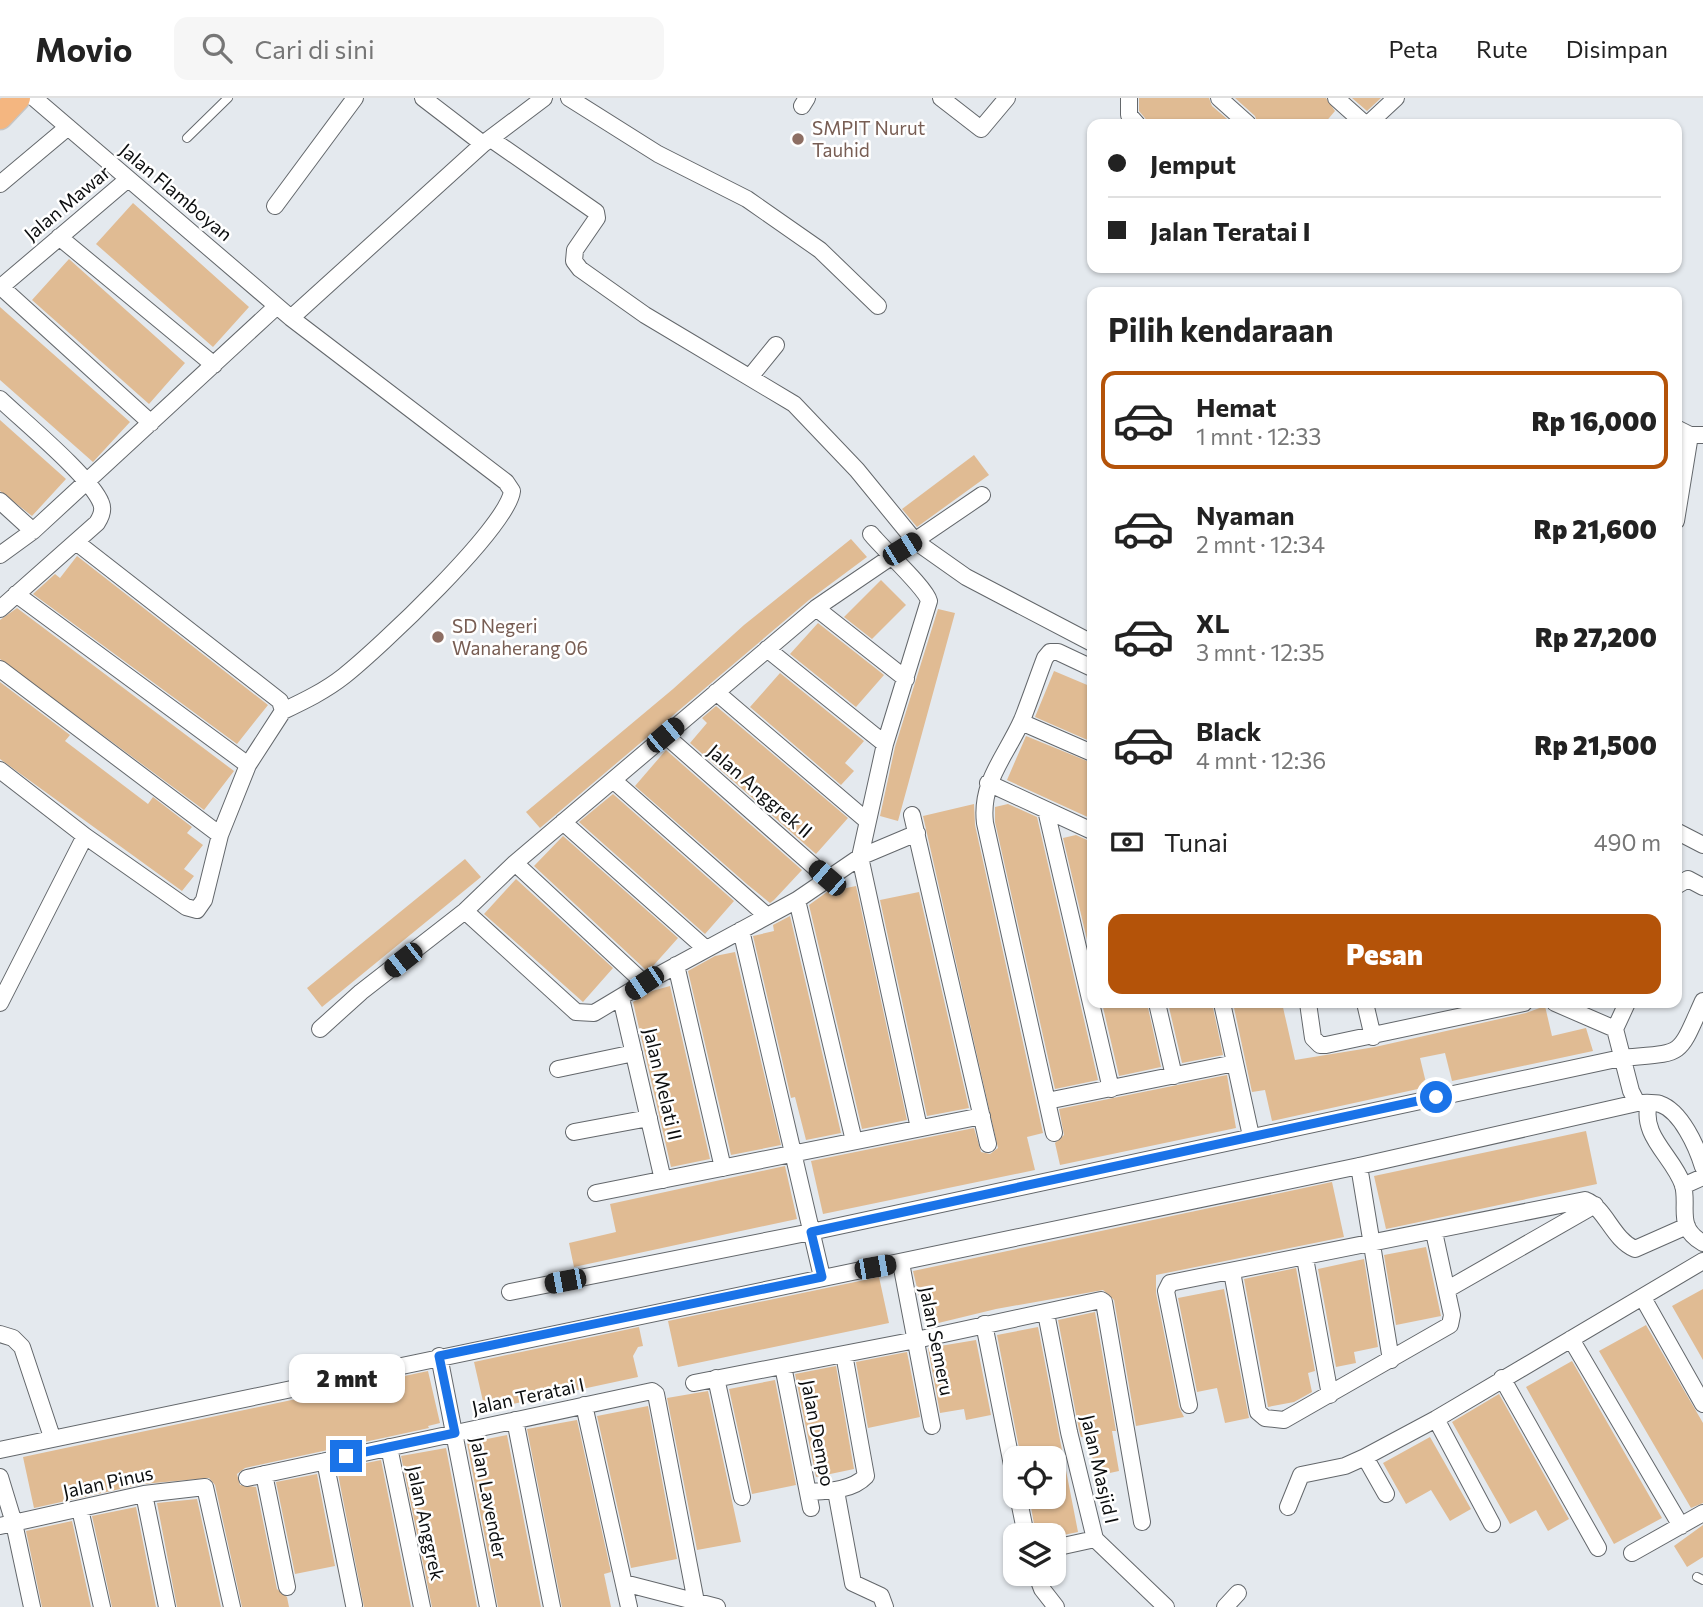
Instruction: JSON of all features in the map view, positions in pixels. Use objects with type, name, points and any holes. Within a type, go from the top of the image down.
[{"type":"main road","points":[[0,117],[19,98]]},
{"type":"street","name":"Jalan Flamboyan","points":[[34,98],[291,318],[506,482],[512,491],[511,503],[479,545],[445,581],[344,676],[313,697],[283,711]]},
{"type":"street","points":[[275,206],[355,98]]},
{"type":"street","points":[[423,98],[596,212],[597,218],[575,250],[574,261],[580,269],[645,315],[730,369],[750,377],[794,404],[857,470],[915,541],[966,578],[1087,640]]},
{"type":"street","points":[[291,318],[487,141],[544,98]]},
{"type":"street","points":[[569,98],[659,154],[747,199],[820,250],[878,306]]},
{"type":"street","points":[[941,98],[981,129],[1007,98]]},
{"type":"street","points":[[1129,98],[1129,115],[1133,119]]},
{"type":"street","points":[[1219,98],[1242,119]]},
{"type":"street","points":[[1336,98],[1361,119]]},
{"type":"street","points":[[1373,119],[1396,98]]},
{"type":"street","points":[[0,184],[68,127]]},
{"type":"street","name":"Jalan Mawar","points":[[0,287],[128,179]]},
{"type":"street","points":[[59,237],[214,365]]},
{"type":"street","points":[[0,287],[151,424]]},
{"type":"street","points":[[0,555],[33,531],[277,306]]},
{"type":"street","points":[[750,377],[776,345]]},
{"type":"street","points":[[0,399],[87,482],[102,503],[102,516],[0,609]]},
{"type":"street","points":[[1682,481],[1690,433]]},
{"type":"street","points":[[320,1029],[361,992],[465,911],[515,863],[816,608],[982,495]]},
{"type":"street","points":[[0,501],[33,531]]},
{"type":"street","points":[[871,534],[889,557],[928,596],[885,744],[866,820],[860,857],[919,1128]]},
{"type":"street","points":[[0,770],[85,836],[192,910],[201,906],[204,900],[220,835],[248,765],[283,711],[280,701],[76,542]]},
{"type":"street","points":[[16,594],[248,765]]},
{"type":"street","points":[[816,608],[906,679]]},
{"type":"street","points":[[767,649],[885,744]]},
{"type":"street","points":[[1054,1133],[985,823],[984,801],[988,783],[1021,722],[1050,652],[1058,652],[1087,666]]},
{"type":"street","points":[[0,669],[220,835]]},
{"type":"street","points":[[716,692],[866,820]]},
{"type":"street","points":[[1021,722],[1087,751]]},
{"type":"street","name":"Jalan Anggrek II","points":[[665,735],[827,878]]},
{"type":"street","points":[[613,780],[767,916]]},
{"type":"street","points":[[988,783],[1087,829]]},
{"type":"street","points":[[1046,810],[1087,986]]},
{"type":"street","points":[[912,815],[988,1144]]},
{"type":"street","points":[[563,822],[706,949]]},
{"type":"street","points":[[465,911],[576,1012],[594,1013],[797,900],[860,857],[917,833]]},
{"type":"street","points":[[1682,833],[1702,841]]},
{"type":"street","points":[[0,1003],[85,836]]},
{"type":"street","points":[[515,863],[644,983]]},
{"type":"street","points":[[1682,883],[1688,880],[1703,887]]},
{"type":"street","points":[[797,900],[854,1141]]},
{"type":"street","points":[[741,930],[820,1272]]},
{"type":"street","points":[[676,965],[723,1168]]},
{"type":"street","name":"Jalan Melati II","points":[[621,998],[663,1180]]},
{"type":"street","points":[[510,1292],[813,1239],[1251,1136],[1623,1065],[1677,1051],[1683,1046],[1703,1001]]},
{"type":"street","points":[[1092,1008],[1111,1089]]},
{"type":"street","points":[[1158,1008],[1174,1076]]},
{"type":"street","points":[[1223,1008],[1251,1136]]},
{"type":"street","points":[[1309,1008],[1313,1038],[1320,1045],[1373,1037],[1502,1008]]},
{"type":"street","points":[[1366,1008],[1373,1037]]},
{"type":"street","points":[[1567,1008],[1615,1029]]},
{"type":"street","points":[[1625,1008],[1615,1029],[1623,1065],[1639,1099],[1646,1122],[1683,1186],[1682,1206],[1687,1226],[1703,1243]]},
{"type":"street","points":[[558,1069],[634,1053]]},
{"type":"street","points":[[1047,1101],[1235,1063]]},
{"type":"street","points":[[0,1450],[48,1423],[439,1356],[820,1272],[901,1263],[1359,1166],[1639,1099],[1660,1104],[1673,1112],[1702,1156]]},
{"type":"street","points":[[596,1193],[982,1116]]},
{"type":"street","points":[[574,1132],[649,1118]]},
{"type":"street","points":[[1359,1166],[1391,1360]]},
{"type":"street","points":[[1683,1186],[1703,1177]]},
{"type":"street","points":[[1189,1405],[1166,1288],[1170,1283],[1579,1201],[1588,1201],[1595,1206],[1624,1244],[1635,1248],[1687,1226]]},
{"type":"street","points":[[1448,1289],[1595,1206]]},
{"type":"street","points":[[1232,1272],[1258,1412],[1265,1418],[1278,1421],[1288,1419],[1450,1325],[1452,1315],[1448,1289],[1434,1232]]},
{"type":"street","points":[[1305,1258],[1330,1395]]},
{"type":"street","points":[[1288,1507],[1301,1475],[1345,1466],[1365,1457],[1436,1419],[1703,1261]]},
{"type":"street","name":"Jalan Semeru","points":[[901,1263],[932,1426]]},
{"type":"street","points":[[1643,1298],[1703,1405]]},
{"type":"street","points":[[694,1382],[916,1340],[1098,1300],[1104,1302],[1142,1522]]},
{"type":"street","name":"Jalan Masjid I","points":[[1045,1313],[1069,1432],[1096,1539],[1166,1607]]},
{"type":"street","points":[[984,1324],[1008,1446]]},
{"type":"street","points":[[0,1334],[13,1338],[22,1347],[48,1423]]},
{"type":"street","points":[[1571,1339],[1681,1526]]},
{"type":"street","points":[[844,1354],[866,1476],[860,1482],[836,1491],[853,1583],[881,1596],[885,1607]]},
{"type":"street","name":"Jalan Lavender","points":[[439,1356],[488,1607]]},
{"type":"street","name":"Jalan Dempo","points":[[783,1366],[810,1500],[836,1491]]},
{"type":"street","points":[[716,1378],[743,1497]]},
{"type":"street","points":[[1502,1378],[1598,1548]]},
{"type":"street","name":"Jalan Teratai I","points":[[247,1478],[652,1391],[656,1394],[695,1602]]},
{"type":"street","points":[[584,1405],[629,1607]]},
{"type":"street","points":[[1436,1419],[1492,1524]]},
{"type":"street","points":[[515,1420],[552,1607]]},
{"type":"street","name":"Jalan Anggrek","points":[[388,1447],[422,1607]]},
{"type":"street","points":[[1365,1457],[1386,1494]]},
{"type":"street","points":[[325,1461],[354,1605]]},
{"type":"street","points":[[264,1474],[287,1587]]},
{"type":"street","points":[[0,1477],[7,1525],[32,1607]]},
{"type":"street","name":"Jalan Pinus","points":[[7,1525],[144,1494],[200,1486],[208,1491],[232,1607]]},
{"type":"street","points":[[144,1494],[167,1607]]},
{"type":"street","points":[[80,1509],[103,1607]]},
{"type":"street","points":[[1632,1553],[1703,1513]]},
{"type":"street","points":[[1066,1545],[1096,1539]]},
{"type":"street","points":[[624,1583],[716,1607]]},
{"type":"street","points":[[1041,1586],[1056,1607]]},
{"type":"street","points":[[1224,1607],[1238,1593]]},
{"type":"lane","points":[[187,138],[228,98]]},
{"type":"building","points":[[1139,98],[1209,98],[1212,106],[1227,119],[1146,119],[1139,111]]},
{"type":"building","points":[[1235,98],[1326,98],[1335,111],[1328,119],[1256,119]]},
{"type":"building","points":[[1352,98],[1381,98],[1367,111]]},
{"type":"building","points":[[133,203],[249,307],[213,347],[96,244]]},
{"type":"building","points":[[69,259],[185,363],[149,404],[32,300]]},
{"type":"building","points":[[0,307],[130,422],[93,462],[0,380]]},
{"type":"building","points":[[0,420],[66,479],[32,516],[0,491]]},
{"type":"building","points":[[974,455],[989,475],[917,527],[902,509]]},
{"type":"building","points":[[851,539],[867,557],[809,600],[540,828],[526,812],[673,689],[744,625]]},
{"type":"building","points":[[77,556],[268,705],[237,744],[33,594],[55,574],[60,578]]},
{"type":"building","points":[[881,580],[906,605],[872,639],[844,617]]},
{"type":"building","points":[[17,608],[234,771],[204,810],[0,659],[0,620]]},
{"type":"building","points":[[938,609],[955,613],[898,821],[880,816],[895,747]]},
{"type":"building","points":[[818,623],[884,675],[856,707],[790,654]]},
{"type":"building","points":[[1054,671],[1087,685],[1087,740],[1035,717]]},
{"type":"building","points":[[780,673],[864,741],[845,763],[854,771],[841,785],[750,707]]},
{"type":"building","points":[[0,682],[70,735],[65,741],[148,804],[153,797],[192,827],[187,833],[203,845],[184,869],[194,876],[182,891],[0,759]]},
{"type":"building","points":[[716,706],[848,818],[816,854],[690,743],[707,723],[702,718]]},
{"type":"building","points":[[1026,736],[1087,761],[1087,817],[1007,780]]},
{"type":"building","points":[[666,750],[802,870],[770,903],[635,786]]},
{"type":"building","points":[[613,794],[734,901],[705,934],[579,822]]},
{"type":"building","points":[[974,804],[975,825],[1043,1133],[1027,1137],[1035,1170],[823,1214],[811,1161],[974,1128],[981,1152],[990,1154],[998,1148],[923,816]]},
{"type":"building","points":[[1008,804],[1037,817],[1098,1080],[1055,1089],[995,822],[995,807]]},
{"type":"building","points":[[1076,835],[1087,840],[1087,940],[1063,838]]},
{"type":"building","points":[[563,836],[678,938],[653,966],[646,970],[534,866]]},
{"type":"building","points":[[465,859],[481,877],[322,1007],[307,988]]},
{"type":"building","points":[[516,879],[613,968],[583,1002],[484,914]]},
{"type":"building","points":[[856,886],[907,1120],[862,1129],[809,905],[827,892]]},
{"type":"building","points":[[919,892],[969,1108],[927,1116],[880,900]]},
{"type":"building","points":[[790,916],[841,1133],[806,1140],[795,1097],[791,1098],[753,936],[774,931],[773,925]]},
{"type":"building","points":[[735,952],[781,1145],[731,1155],[688,971],[715,956]]},
{"type":"building","points":[[670,986],[710,1159],[671,1167],[633,1002],[652,991]]},
{"type":"building","points":[[1103,1008],[1148,1008],[1161,1067],[1119,1076]]},
{"type":"building","points":[[1169,1008],[1213,1008],[1223,1055],[1182,1063]]},
{"type":"building","points":[[1234,1008],[1283,1008],[1295,1060],[1375,1047],[1540,1008],[1545,1008],[1552,1036],[1586,1028],[1593,1051],[1452,1081],[1445,1053],[1420,1058],[1427,1087],[1272,1121],[1265,1090],[1252,1092]]},
{"type":"building","points":[[1227,1075],[1236,1128],[1060,1165],[1055,1143],[1064,1135],[1059,1109]]},
{"type":"building","points":[[1586,1131],[1597,1184],[1386,1229],[1374,1176]]},
{"type":"building","points":[[785,1166],[797,1219],[574,1267],[569,1243],[616,1232],[610,1204]]},
{"type":"building","points":[[1332,1182],[1344,1237],[1156,1275],[1156,1293],[1179,1407],[1184,1417],[1136,1426],[1114,1300],[1103,1290],[996,1309],[926,1326],[913,1271]]},
{"type":"building","points":[[1426,1247],[1441,1316],[1396,1325],[1384,1255]]},
{"type":"building","points":[[1364,1259],[1378,1347],[1354,1352],[1356,1363],[1336,1367],[1318,1269]]},
{"type":"building","points":[[1296,1268],[1315,1371],[1308,1373],[1312,1392],[1294,1402],[1268,1407],[1244,1279]]},
{"type":"building","points":[[879,1277],[889,1323],[678,1367],[668,1321]]},
{"type":"building","points":[[1224,1289],[1249,1418],[1225,1423],[1217,1388],[1197,1392],[1178,1298]]},
{"type":"building","points":[[1703,1289],[1703,1360],[1672,1306]]},
{"type":"building","points":[[1095,1312],[1116,1431],[1112,1431],[1119,1471],[1096,1476],[1088,1436],[1081,1437],[1079,1430],[1058,1320]]},
{"type":"building","points":[[1646,1325],[1703,1423],[1703,1503],[1691,1508],[1599,1351]]},
{"type":"building","points":[[639,1327],[643,1346],[638,1347],[633,1356],[638,1377],[485,1410],[474,1362]]},
{"type":"building","points":[[1038,1327],[1061,1446],[1019,1446],[997,1335]]},
{"type":"building","points":[[976,1340],[991,1415],[966,1420],[964,1409],[940,1413],[928,1348]]},
{"type":"building","points":[[907,1352],[920,1417],[868,1428],[856,1362]]},
{"type":"building","points":[[1572,1361],[1662,1518],[1614,1544],[1526,1387]]},
{"type":"building","points":[[836,1366],[854,1469],[816,1477],[795,1374]]},
{"type":"building","points":[[428,1371],[440,1423],[428,1426],[429,1428],[245,1468],[237,1474],[240,1485],[256,1487],[277,1589],[287,1597],[289,1607],[242,1607],[215,1485],[209,1478],[143,1484],[34,1508],[23,1457]]},
{"type":"building","points":[[775,1380],[796,1485],[752,1494],[729,1389]]},
{"type":"building","points":[[708,1391],[741,1542],[697,1550],[667,1398]]},
{"type":"building","points":[[1499,1394],[1569,1519],[1548,1531],[1536,1510],[1510,1524],[1452,1422]]},
{"type":"building","points":[[648,1406],[677,1559],[631,1568],[597,1416]]},
{"type":"building","points":[[577,1420],[611,1572],[604,1574],[611,1607],[562,1607],[527,1429]]},
{"type":"building","points":[[507,1435],[541,1607],[498,1607],[467,1443]]},
{"type":"building","points":[[1430,1437],[1471,1509],[1450,1521],[1431,1490],[1406,1504],[1383,1463]]},
{"type":"building","points":[[446,1448],[477,1607],[432,1607],[401,1456]]},
{"type":"building","points":[[381,1460],[411,1607],[364,1607],[337,1469]]},
{"type":"building","points":[[1066,1470],[1078,1532],[1066,1534],[1066,1523],[1034,1523],[1031,1509],[1066,1509]]},
{"type":"building","points":[[317,1474],[335,1566],[295,1574],[276,1482]]},
{"type":"building","points":[[197,1499],[221,1607],[177,1607],[157,1503]]},
{"type":"building","points":[[136,1507],[156,1607],[112,1607],[92,1516]]},
{"type":"building","points":[[72,1521],[91,1607],[42,1607],[26,1531]]},
{"type":"building","points":[[1703,1525],[1703,1557],[1687,1567],[1674,1546]]},
{"type":"place","name":"SMPIT Nurut Tauhid","points":[[798,139]]},
{"type":"place","name":"SD Negeri Wanaherang 06","points":[[438,637]]},
{"type":"route","points":[[346,1456],[455,1433],[439,1356],[822,1277],[811,1232],[1436,1097]]}]
